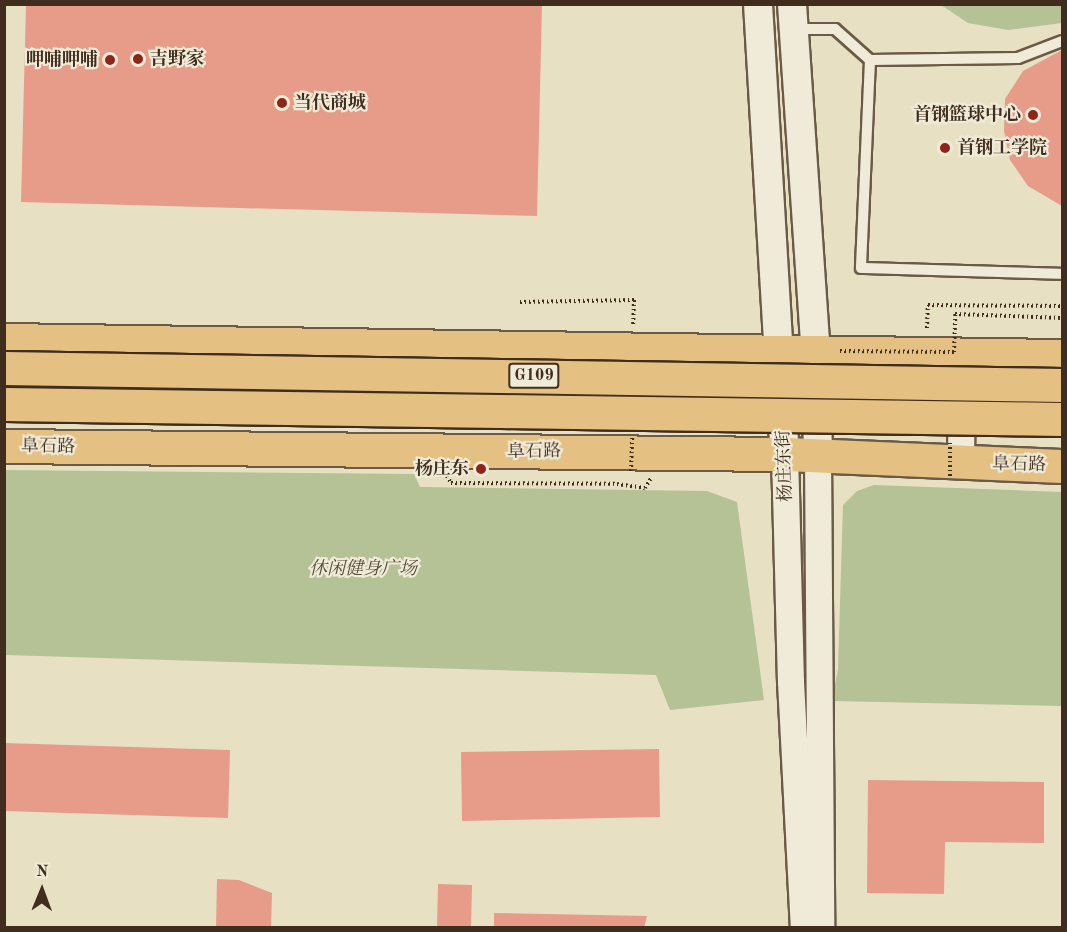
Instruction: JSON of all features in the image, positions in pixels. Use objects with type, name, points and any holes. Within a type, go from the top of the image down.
[{"type":"main road","name":"杨庄东街","points":[[758,4],[785,453]]},
{"type":"main road","name":"杨庄东街","points":[[793,17],[828,352],[818,454]]},
{"type":"main road","points":[[4,340],[780,354],[926,345],[962,355],[1062,356]]},
{"type":"main road","name":"G109","points":[[4,368],[1062,385]]},
{"type":"main road","name":"G109","points":[[4,404],[1062,419]]},
{"type":"main road","name":"阜石路","points":[[4,446],[785,453],[961,464],[1062,466]]},
{"type":"street","points":[[608,351],[609,451]]},
{"type":"street","points":[[961,464],[962,355]]},
{"type":"street","name":"杨庄东街","points":[[785,453],[791,682],[804,927]]},
{"type":"street","name":"杨庄东街","points":[[818,454],[821,927]]},
{"type":"lane","points":[[793,17],[835,29],[870,60],[1018,58],[1062,41]]},
{"type":"lane","points":[[870,60],[861,268],[1062,274]]},
{"type":"path","points":[[520,302],[634,300]]},
{"type":"path","points":[[926,345],[928,305],[1062,306]]},
{"type":"path","points":[[828,352],[954,352],[954,314],[1062,318]]},
{"type":"green space","points":[[941,5],[1062,5],[1062,23],[1008,30],[968,23]]},
{"type":"green space","name":"休闲健身广场","points":[[5,470],[414,474],[420,487],[707,491],[737,502],[764,700],[670,710],[656,675],[5,655]]},
{"type":"green space","points":[[874,485],[1062,492],[1062,706],[832,701],[838,669],[843,505],[857,491]]},
{"type":"building","name":"当代商城","points":[[26,4],[542,4],[537,216],[21,202]]},
{"type":"building","name":"首钢篮球中心","points":[[1062,50],[1062,206],[1028,186],[1010,160],[1004,131],[1005,99],[1023,71]]},
{"type":"building","points":[[4,743],[230,750],[228,818],[4,811]]},
{"type":"building","points":[[659,749],[660,817],[462,821],[461,752]]},
{"type":"building","points":[[868,780],[1044,782],[1044,843],[945,842],[944,894],[867,893]]},
{"type":"building","points":[[217,879],[239,880],[272,893],[271,928],[216,928]]},
{"type":"building","points":[[438,884],[472,885],[471,928],[437,928]]},
{"type":"building","points":[[494,913],[647,916],[644,928],[494,928]]},
{"type":"place","name":"吉野家","points":[[138,59]]},
{"type":"place","name":"呷哺呷哺","points":[[110,60]]},
{"type":"place","name":"当代商城","points":[[282,103]]},
{"type":"place","name":"首钢篮球中心","points":[[1033,115]]},
{"type":"place","name":"首钢工学院","points":[[945,148]]},
{"type":"place","name":"杨庄东","points":[[481,469]]}]
